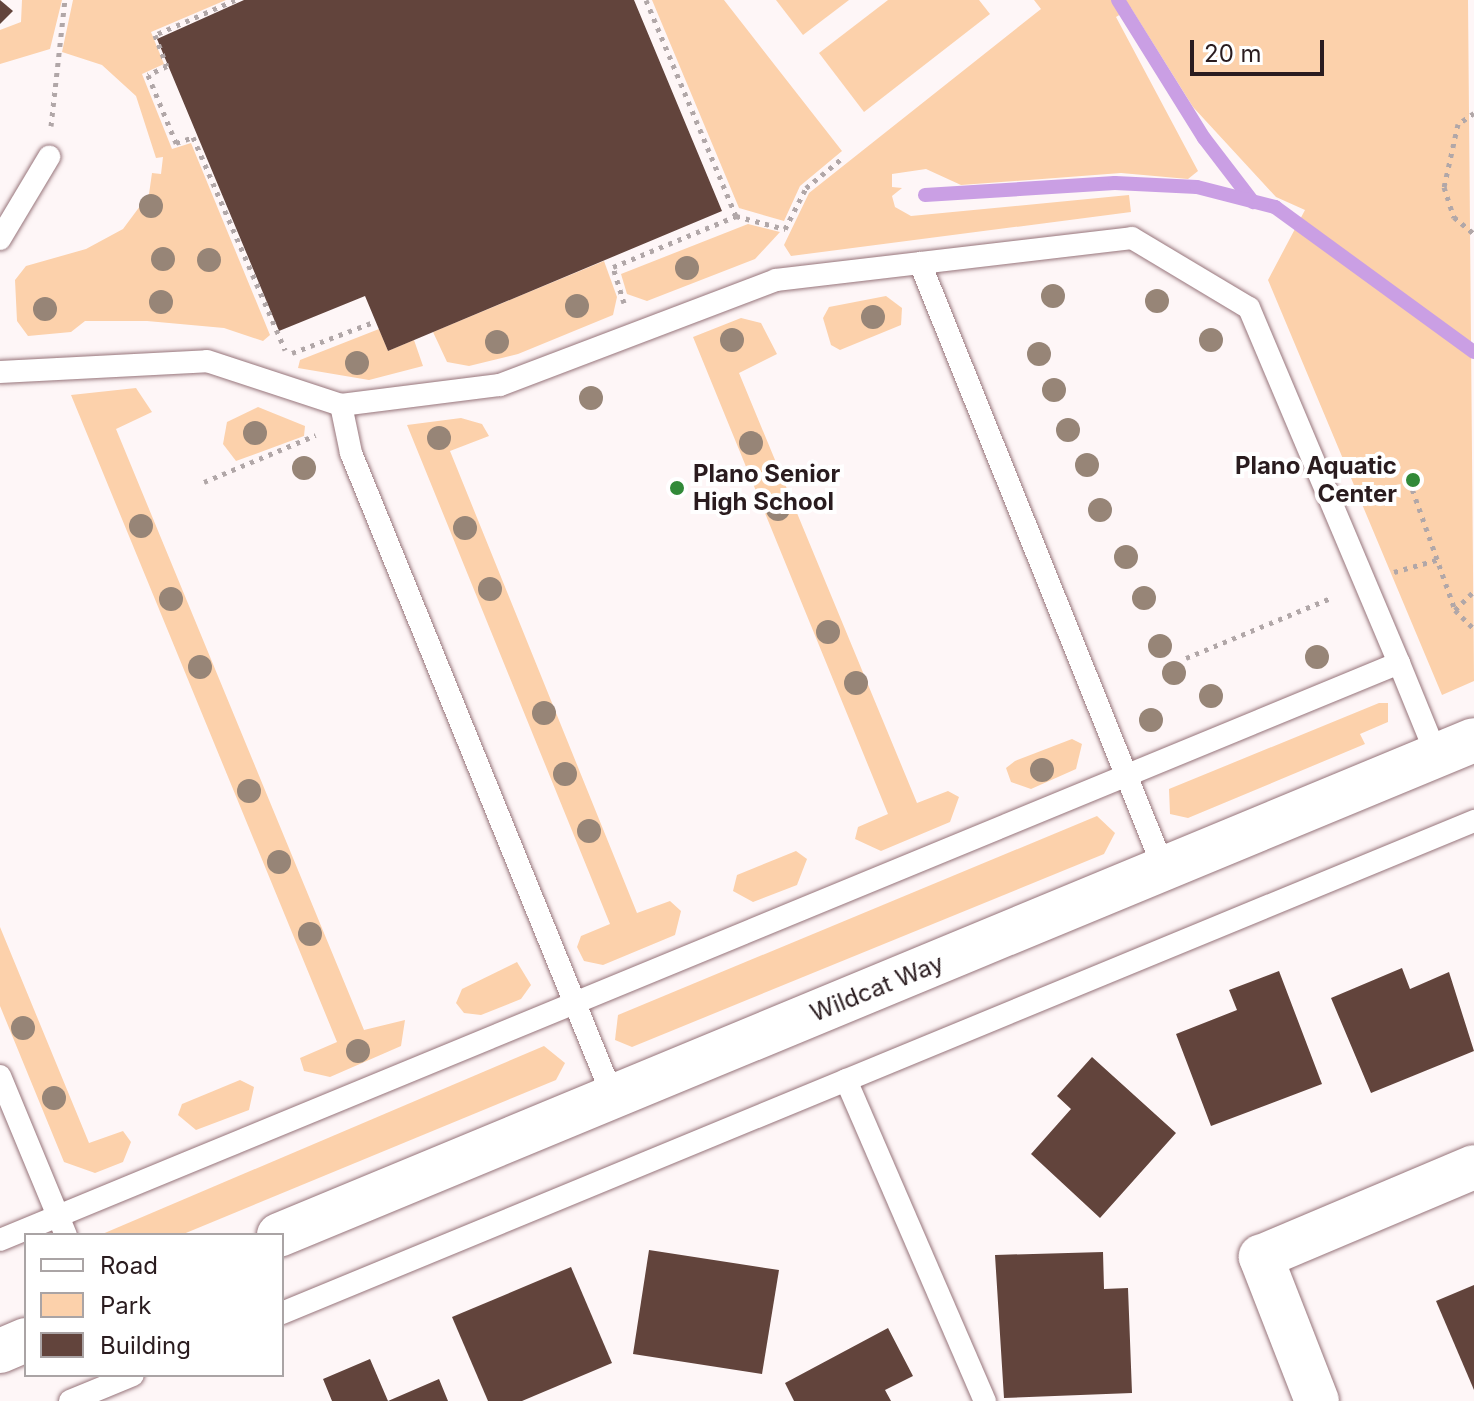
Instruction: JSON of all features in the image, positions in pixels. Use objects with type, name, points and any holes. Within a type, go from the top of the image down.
[{"type":"street","name":"Wildcat Way","points":[[284,1233],[1455,748]]},
{"type":"street","points":[[1317,1401],[1261,1257],[1474,1167]]},
{"type":"street","points":[[0,1351],[24,1341]]},
{"type":"lane","points":[[0,239],[49,157]]},
{"type":"lane","points":[[0,372],[207,361],[341,405],[500,385],[776,280],[1132,238],[1249,308],[1399,663],[1455,748]]},
{"type":"lane","points":[[920,263],[1164,869]]},
{"type":"lane","points":[[341,405],[351,453],[613,1097]]},
{"type":"lane","points":[[31,1233],[62,1226],[575,1003],[1399,663]]},
{"type":"lane","points":[[284,1312],[1474,821]]},
{"type":"lane","points":[[0,1076],[62,1226]]},
{"type":"lane","points":[[846,1080],[985,1401]]},
{"type":"lane","points":[[0,1240],[24,1235]]},
{"type":"lane","points":[[70,1401],[128,1377]]},
{"type":"path","points":[[49,157],[54,50],[65,0]]},
{"type":"path","points":[[235,0],[155,35],[167,66],[148,75],[176,143],[193,137],[287,355],[371,323]]},
{"type":"path","points":[[646,0],[736,216]]},
{"type":"path","points":[[1474,113],[1458,124],[1444,187],[1454,217],[1474,234]]},
{"type":"path","points":[[626,308],[613,267],[736,216],[785,229],[806,188],[841,159]]},
{"type":"path","points":[[204,482],[239,467]]},
{"type":"path","points":[[1409,480],[1440,559],[1455,610],[1474,629]]},
{"type":"path","points":[[1186,658],[1366,583],[1440,559]]},
{"type":"path","points":[[1455,610],[1474,591]]},
{"type":"green space","points":[[22,0],[62,0],[50,49],[0,64],[0,30],[21,22]]},
{"type":"green space","points":[[73,0],[226,0],[151,32],[164,64],[142,74],[172,149],[191,143],[270,335],[263,341],[224,328],[147,321],[85,321],[71,332],[28,336],[17,321],[15,280],[26,266],[86,249],[123,229],[149,194],[152,173],[161,174],[163,157],[156,158],[136,96],[102,65],[62,52]]},
{"type":"green space","points":[[652,0],[724,0],[842,151],[800,186],[784,221],[739,208]]},
{"type":"green space","points":[[776,0],[849,0],[803,35]]},
{"type":"green space","points":[[888,0],[979,0],[990,14],[864,112],[819,53]]},
{"type":"green space","points":[[1034,0],[1468,0],[1474,681],[1442,695],[1268,280],[1305,210],[1276,197],[1193,107],[1131,8],[1116,17],[1198,171],[1188,179],[1121,173],[961,185],[926,169],[892,174],[892,187],[902,188],[892,196],[895,207],[911,216],[1129,195],[1131,212],[791,256],[784,245],[809,193],[1041,9]]},
{"type":"green space","points":[[748,224],[780,232],[755,259],[647,301],[627,294],[621,274]]},
{"type":"green space","points":[[604,261],[617,297],[613,315],[518,354],[469,366],[447,362],[433,332]]},
{"type":"green space","points":[[886,296],[902,308],[901,325],[840,350],[831,345],[823,318],[829,307]]},
{"type":"green space","points":[[741,318],[761,323],[777,354],[739,373],[917,803],[948,791],[959,797],[950,822],[881,851],[855,839],[858,827],[888,814],[693,337]]},
{"type":"green space","points":[[379,329],[388,351],[414,340],[423,366],[369,380],[298,368],[300,360]]},
{"type":"green space","points":[[136,388],[152,412],[116,429],[364,1030],[405,1020],[401,1046],[330,1077],[304,1071],[300,1058],[337,1042],[71,395]]},
{"type":"green space","points":[[258,407],[305,426],[304,436],[236,461],[223,444],[227,422]]},
{"type":"green space","points":[[461,418],[482,424],[489,436],[450,451],[637,913],[670,901],[681,911],[675,935],[603,965],[584,961],[577,947],[581,936],[610,924],[407,425]]},
{"type":"green space","points":[[1379,703],[1388,703],[1388,722],[1360,734],[1365,744],[1188,818],[1170,814],[1169,789]]},
{"type":"green space","points":[[1072,739],[1082,744],[1076,769],[1031,789],[1011,782],[1006,768],[1015,761]]},
{"type":"green space","points":[[1097,816],[1115,833],[1104,854],[632,1047],[615,1040],[618,1015]]},
{"type":"green space","points":[[796,851],[807,859],[797,885],[753,902],[733,891],[737,875]]},
{"type":"green space","points":[[0,927],[89,1143],[123,1131],[131,1142],[123,1162],[95,1173],[64,1162],[0,1006]]},
{"type":"green space","points":[[517,962],[531,985],[521,999],[481,1015],[464,1013],[456,1003],[462,989]]},
{"type":"green space","points":[[544,1046],[565,1063],[556,1080],[186,1233],[105,1233]]},
{"type":"green space","points":[[240,1080],[254,1087],[249,1110],[196,1130],[178,1115],[182,1104]]},
{"type":"building","points":[[0,0],[13,11],[0,24]]},
{"type":"building","points":[[244,0],[634,0],[722,211],[388,351],[365,296],[279,331],[157,39]]},
{"type":"building","points":[[1402,968],[1410,989],[1449,972],[1474,1051],[1371,1093],[1331,998]]},
{"type":"building","points":[[1279,971],[1322,1084],[1211,1126],[1176,1034],[1237,1010],[1229,990]]},
{"type":"building","points":[[1092,1057],[1176,1133],[1100,1218],[1031,1154],[1071,1109],[1057,1096]]},
{"type":"building","points":[[649,1250],[779,1270],[762,1374],[633,1354]]},
{"type":"building","points":[[1103,1252],[1104,1289],[1128,1288],[1132,1393],[1004,1398],[995,1255]]},
{"type":"building","points":[[571,1267],[612,1363],[522,1401],[488,1401],[452,1317]]},
{"type":"building","points":[[1474,1285],[1474,1390],[1436,1301]]},
{"type":"building","points":[[888,1328],[913,1376],[885,1390],[891,1401],[794,1401],[785,1383]]},
{"type":"building","points":[[370,1359],[388,1401],[332,1401],[323,1379]]},
{"type":"building","points":[[439,1379],[448,1401],[388,1401]]},
{"type":"waterway","points":[[1118,0],[1204,138],[1253,202]]},
{"type":"waterway","points":[[925,195],[1115,183],[1197,187],[1275,207],[1474,352]]},
{"type":"place","name":"Plano Aquatic Center","points":[[1413,480]]},
{"type":"place","name":"Plano Senior High School","points":[[677,488]]}]
